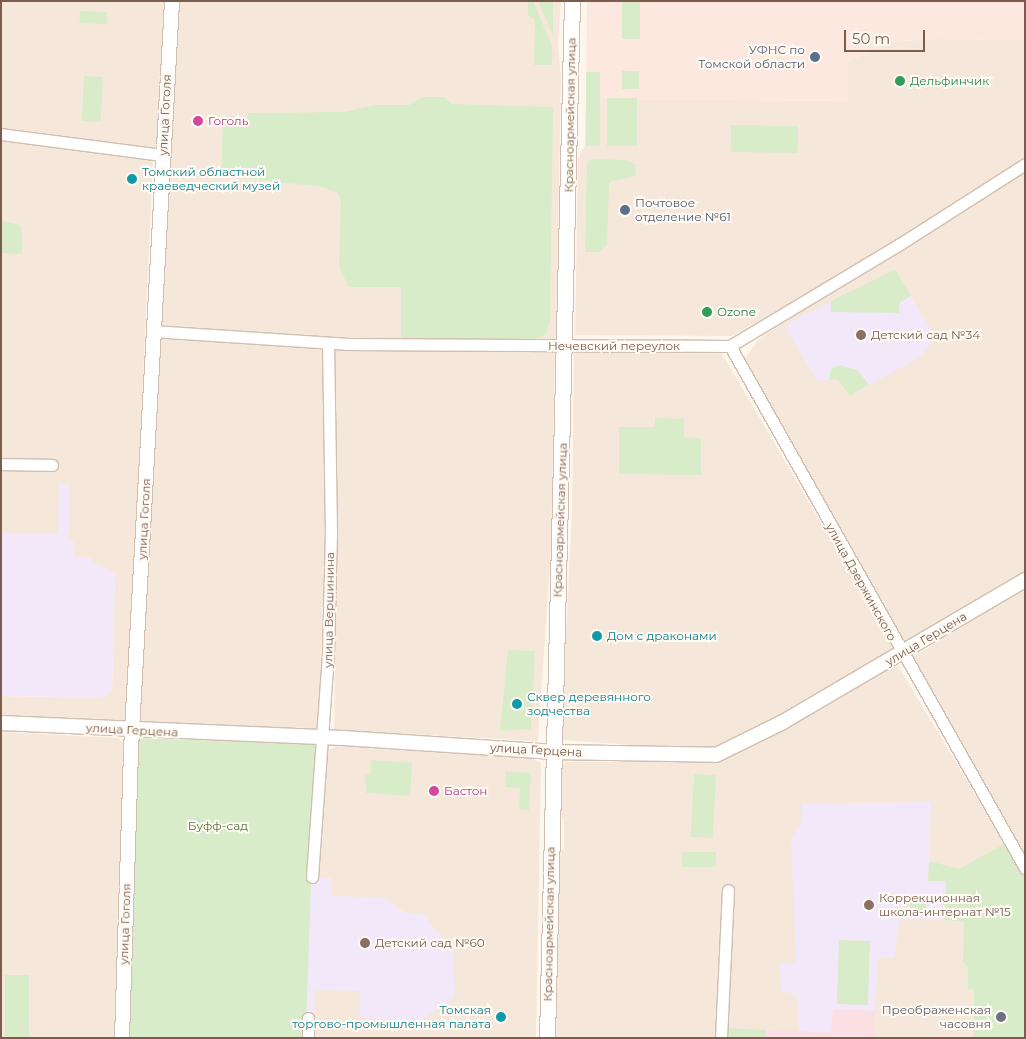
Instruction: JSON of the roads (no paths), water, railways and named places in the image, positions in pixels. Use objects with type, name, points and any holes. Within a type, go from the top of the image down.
[{"type":"main road","name":"Красноармейская улица","points":[[547,1038],[552,752],[565,346],[572,1]]},
{"type":"street","name":"улица Гоголя","points":[[122,1038],[133,730],[152,331],[172,1]]},
{"type":"street","points":[[1,134],[163,155]]},
{"type":"street","points":[[730,346],[900,244],[1025,164]]},
{"type":"street","name":"Нечевский переулок","points":[[152,331],[328,343],[730,346]]},
{"type":"street","name":"улица Вершинина","points":[[312,877],[324,737],[331,533],[328,343]]},
{"type":"street","name":"улица Дзержинского","points":[[730,346],[902,654],[1025,868]]},
{"type":"street","points":[[1,464],[52,466]]},
{"type":"street","name":"улица Герцена","points":[[1,723],[324,737],[552,752],[716,755],[783,722],[902,654],[1025,580]]},
{"type":"street","points":[[721,1038],[728,890]]},
{"type":"street","points":[[308,1018],[308,1038]]},
{"type":"waterway","points":[[197,819],[206,833]]},
{"type":"place","name":"УФНС по Томской области","points":[[815,57]]},
{"type":"place","name":"Дельфинчик","points":[[900,81]]},
{"type":"place","name":"Гоголь","points":[[198,121]]},
{"type":"place","name":"Томский областной краеведческий музей","points":[[132,179]]},
{"type":"place","name":"Почтовое отделение №61","points":[[625,210]]},
{"type":"place","name":"Ozone","points":[[707,312]]},
{"type":"place","name":"Детский сад №34","points":[[861,335]]},
{"type":"place","name":"Дом с драконами","points":[[597,636]]},
{"type":"place","name":"Сквер деревянного зодчества","points":[[517,704]]},
{"type":"place","name":"Бастон","points":[[434,791]]},
{"type":"place","name":"Коррекционная школа-интернат №15","points":[[869,905]]},
{"type":"place","name":"Детский сад №60","points":[[365,943]]},
{"type":"place","name":"Томская торгово-промышленная палата","points":[[501,1017]]},
{"type":"place","name":"Преображенская часовня","points":[[1001,1017]]},
{"type":"park label","name":"Буфф-сад","points":[[218,826]]}]
